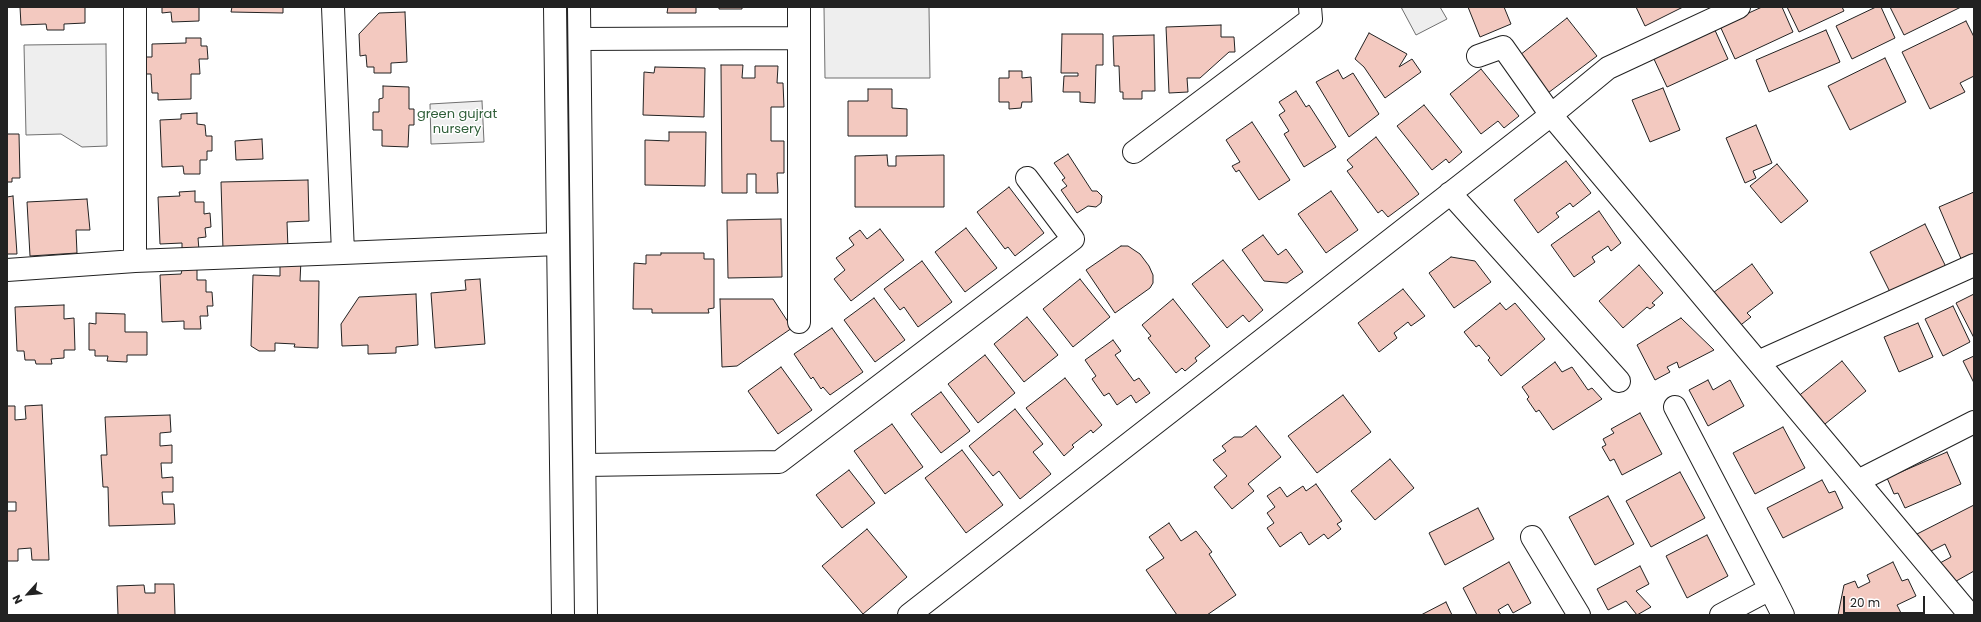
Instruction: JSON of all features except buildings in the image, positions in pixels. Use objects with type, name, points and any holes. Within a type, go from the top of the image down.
[{"type":"street","points":[[135,7],[135,261]]},
{"type":"street","points":[[333,7],[342,253]]},
{"type":"street","points":[[555,7],[563,615]]},
{"type":"street","points":[[579,7],[586,615]]},
{"type":"street","points":[[799,7],[799,322]]},
{"type":"street","points":[[1134,152],[1311,19],[1310,7]]},
{"type":"street","points":[[909,615],[1551,115],[1608,68],[1739,7]]},
{"type":"street","points":[[580,39],[799,38]]},
{"type":"street","points":[[1478,56],[1503,47],[1551,115],[1970,615]]},
{"type":"street","points":[[585,465],[779,462],[1073,239],[1028,178]]},
{"type":"street","points":[[1450,193],[1619,381]]},
{"type":"street","points":[[7,270],[135,261],[558,244]]},
{"type":"street","points":[[1758,362],[1974,265]]},
{"type":"street","points":[[1675,407],[1783,615]]},
{"type":"street","points":[[1858,482],[1974,422]]},
{"type":"street","points":[[1532,537],[1579,615]]},
{"type":"street","points":[[1721,615],[1770,589]]},
{"type":"green space","points":[[824,7],[929,7],[930,78],[825,78]]},
{"type":"green space","points":[[1401,7],[1440,7],[1447,19],[1416,35]]},
{"type":"green space","points":[[106,44],[107,146],[82,147],[61,134],[26,135],[24,45]]},
{"type":"green space","name":"green gujrat nursery","points":[[482,101],[484,142],[431,144],[430,104]]}]
